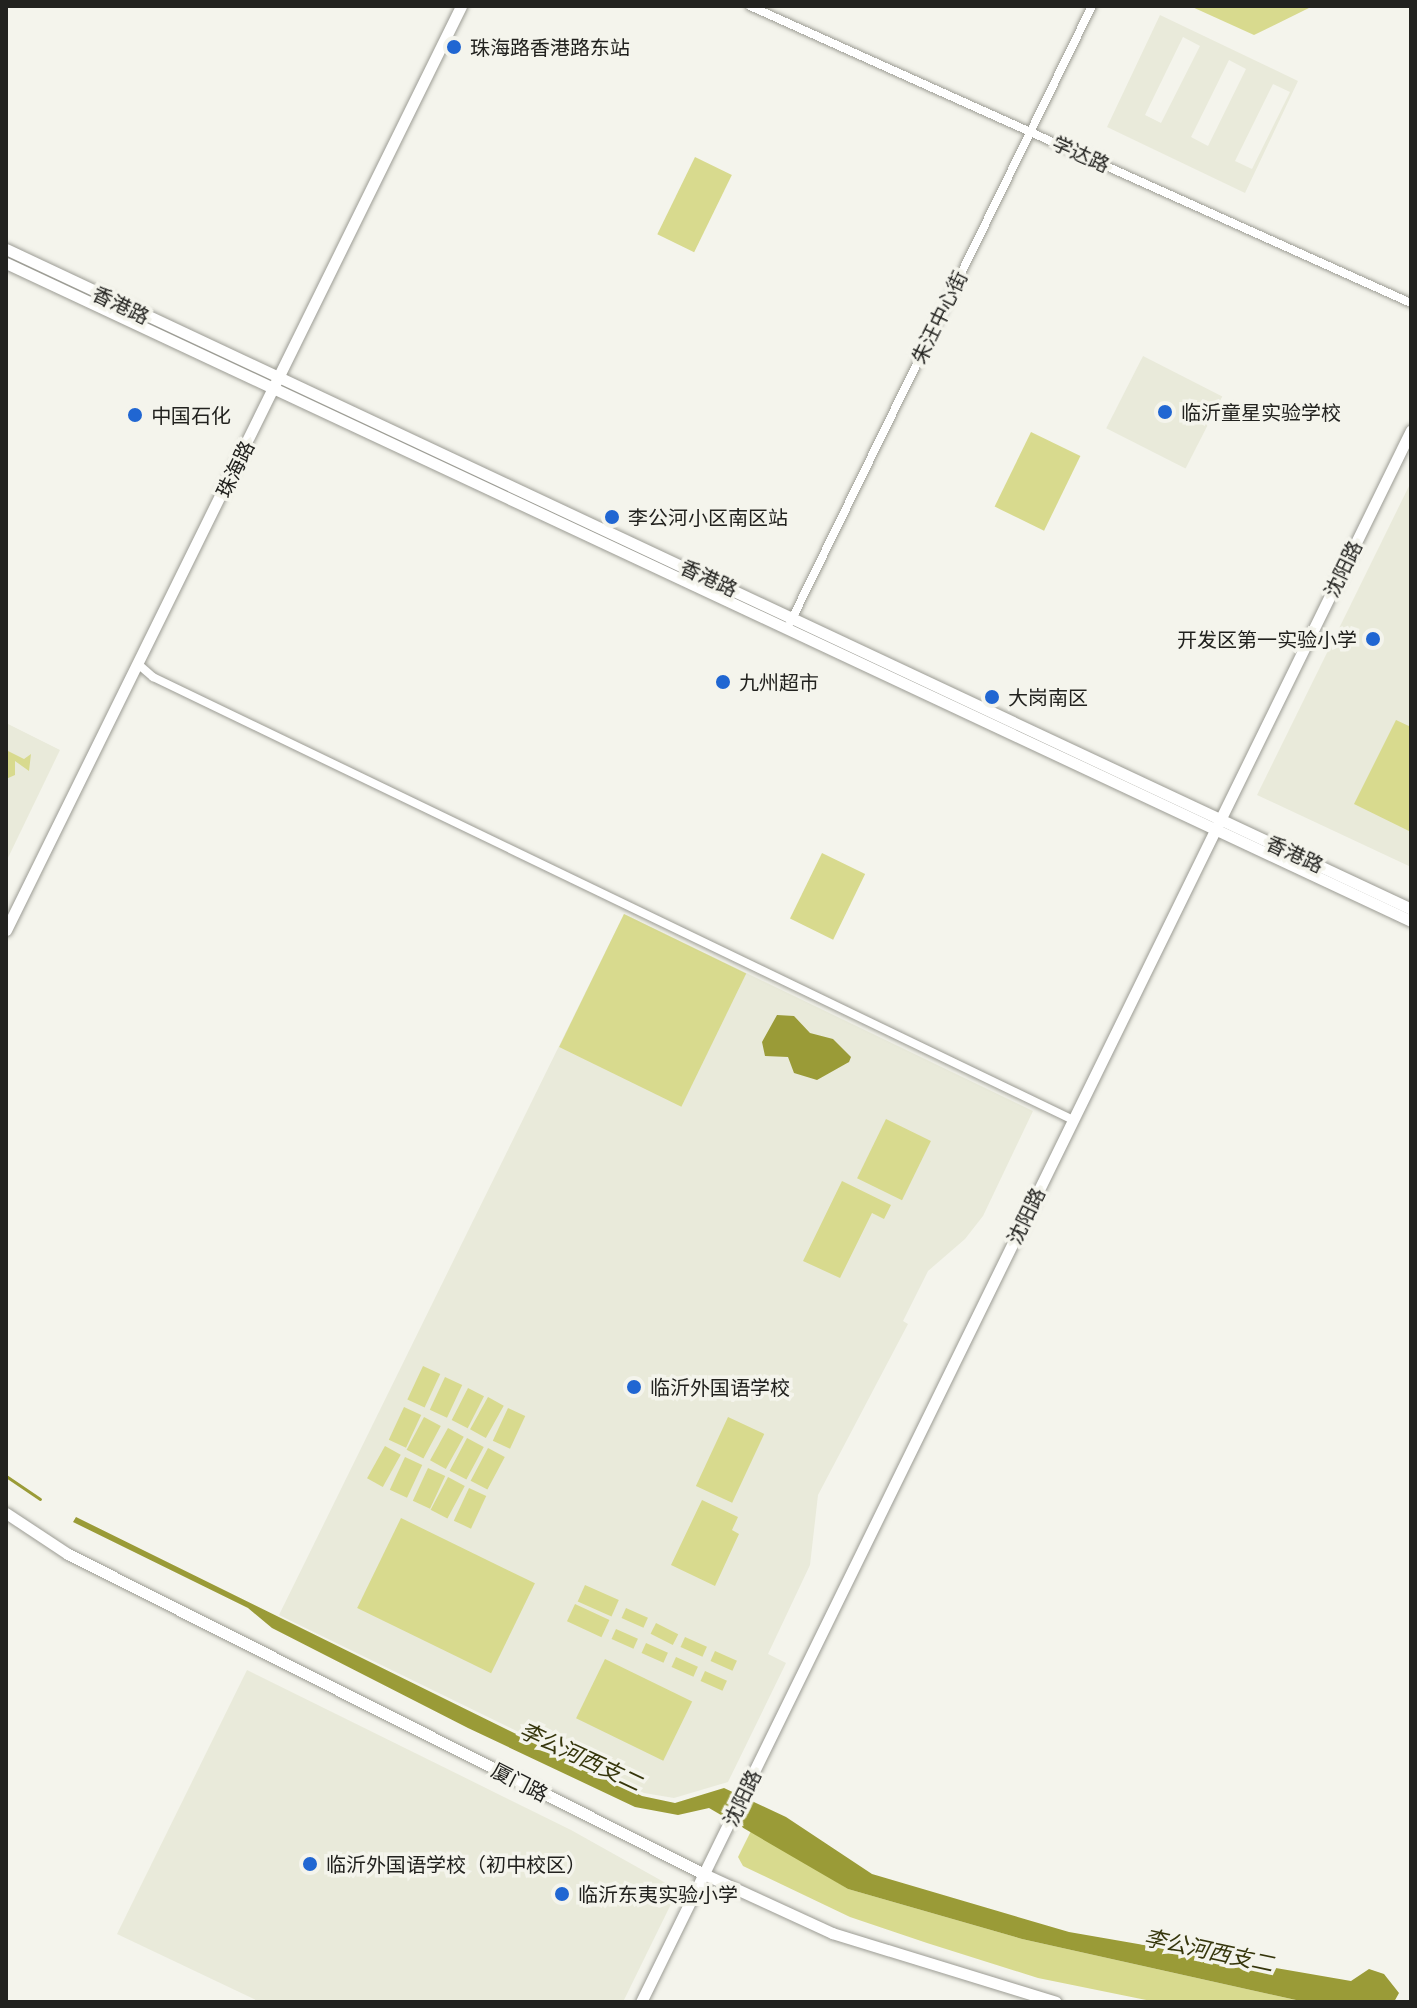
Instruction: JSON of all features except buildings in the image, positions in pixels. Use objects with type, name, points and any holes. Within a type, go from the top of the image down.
[{"type":"main road","name":"珠海路","points":[[6,930],[461,6]]},
{"type":"main road","name":"香港路","points":[[6,249],[276,385],[787,629],[1411,909]]},
{"type":"main road","name":"香港路","points":[[6,263],[793,617],[1411,921]]},
{"type":"main road","name":"沈阳路","points":[[641,2002],[1411,430]]},
{"type":"main road","name":"厦门路","points":[[6,1513],[68,1554],[704,1874],[832,1933],[1056,2002]]},
{"type":"street","name":"学达路","points":[[750,6],[1411,303]]},
{"type":"street","name":"朱汪中心街","points":[[787,629],[1092,6]]},
{"type":"street","points":[[138,664],[153,677],[1073,1120]]},
{"type":"shaded area","points":[[1160,15],[1298,81],[1245,193],[1107,127]],"holes":[[[1183,37],[1200,46],[1161,123],[1145,115]],[[1229,60],[1246,69],[1208,146],[1191,137]],[[1273,84],[1290,92],[1252,169],[1235,161]]]},
{"type":"shaded area","name":"临沂童星实验学校","points":[[1143,356],[1222,396],[1186,469],[1106,428]]},
{"type":"shaded area","name":"开发区第一实验小学","points":[[1411,482],[1411,867],[1257,795]]},
{"type":"shaded area","points":[[6,723],[60,750],[6,862]]},
{"type":"shaded area","name":"临沂外国语学校","points":[[624,914],[1033,1111],[983,1216],[965,1239],[928,1271],[903,1321],[908,1324],[818,1495],[810,1565],[768,1654],[786,1663],[728,1782],[674,1798],[644,1793],[279,1615]]},
{"type":"shaded area","points":[[777,1015],[794,1016],[810,1033],[833,1039],[851,1057],[849,1062],[817,1080],[794,1073],[788,1057],[765,1056],[762,1042]]},
{"type":"shaded area","points":[[76,1517],[642,1796],[675,1803],[724,1788],[786,1817],[872,1874],[1069,1932],[1351,1981],[1369,1969],[1384,1974],[1399,1993],[1394,2002],[1305,2002],[1022,1939],[848,1889],[709,1808],[678,1815],[635,1807],[468,1728],[272,1628],[248,1608],[73,1522]]},
{"type":"shaded area","name":"临沂外国语学校（初中校区）","points":[[247,1670],[571,1830],[671,1886],[672,1902],[623,2002],[260,2002],[117,1934]]},
{"type":"green space","points":[[1190,6],[1313,6],[1254,35]]},
{"type":"green space","points":[[695,157],[732,175],[694,252],[657,234]]},
{"type":"green space","points":[[1031,432],[1080,456],[1044,531],[995,507]]},
{"type":"green space","points":[[1396,720],[1411,727],[1411,832],[1354,804]]},
{"type":"green space","points":[[6,750],[24,759],[31,754],[29,771],[15,761],[15,775],[6,779]]},
{"type":"green space","points":[[822,853],[865,874],[833,940],[790,919]]},
{"type":"green space","points":[[624,914],[746,974],[681,1107],[559,1047]]},
{"type":"green space","points":[[886,1119],[931,1141],[902,1200],[857,1178]]},
{"type":"green space","points":[[842,1181],[891,1205],[884,1219],[872,1213],[840,1278],[803,1261]]},
{"type":"green space","points":[[423,1366],[440,1374],[425,1408],[407,1400]]},
{"type":"green space","points":[[445,1377],[462,1385],[447,1418],[430,1410]]},
{"type":"green space","points":[[468,1388],[484,1396],[468,1428],[452,1420]]},
{"type":"green space","points":[[488,1397],[504,1406],[486,1438],[470,1429]]},
{"type":"green space","points":[[404,1407],[421,1415],[406,1448],[389,1440]]},
{"type":"green space","points":[[508,1408],[525,1416],[510,1449],[493,1441]]},
{"type":"green space","points":[[424,1417],[441,1426],[423,1459],[407,1450]]},
{"type":"green space","points":[[728,1417],[764,1434],[732,1503],[696,1486]]},
{"type":"green space","points":[[448,1428],[464,1437],[446,1469],[430,1460]]},
{"type":"green space","points":[[467,1438],[484,1447],[466,1480],[450,1471]]},
{"type":"green space","points":[[385,1446],[401,1455],[383,1487],[367,1478]]},
{"type":"green space","points":[[488,1448],[505,1457],[487,1490],[471,1481]]},
{"type":"green space","points":[[405,1457],[422,1465],[407,1498],[390,1490]]},
{"type":"green space","points":[[428,1468],[445,1476],[430,1509],[413,1501]]},
{"type":"green space","points":[[448,1477],[465,1486],[447,1519],[431,1510]]},
{"type":"green space","points":[[469,1488],[486,1496],[471,1529],[454,1521]]},
{"type":"green space","points":[[702,1500],[738,1517],[732,1530],[739,1534],[715,1586],[671,1565]]},
{"type":"green space","points":[[401,1518],[535,1583],[491,1673],[357,1608]]},
{"type":"green space","points":[[585,1585],[619,1600],[611,1616],[578,1601]]},
{"type":"green space","points":[[575,1604],[609,1620],[601,1637],[567,1621]]},
{"type":"green space","points":[[626,1608],[648,1618],[643,1628],[622,1618]]},
{"type":"green space","points":[[656,1623],[678,1634],[673,1645],[651,1634]]},
{"type":"green space","points":[[616,1629],[638,1639],[633,1649],[612,1639]]},
{"type":"green space","points":[[685,1637],[707,1647],[702,1657],[681,1647]]},
{"type":"green space","points":[[646,1643],[668,1653],[663,1663],[642,1653]]},
{"type":"green space","points":[[715,1651],[737,1661],[732,1671],[711,1661]]},
{"type":"green space","points":[[676,1657],[698,1667],[693,1677],[672,1667]]},
{"type":"green space","points":[[605,1659],[692,1702],[663,1761],[576,1718]]},
{"type":"green space","points":[[705,1671],[727,1681],[722,1691],[701,1681]]},
{"type":"green space","points":[[752,1829],[848,1889],[1022,1939],[1305,2002],[1156,2002],[1038,1978],[850,1917],[743,1866],[738,1857]]},
{"type":"waterway","name":"李公河西支二","points":[[6,1476],[40,1499]]},
{"type":"place","name":"珠海路香港路东站","points":[[454,47]]},
{"type":"place","name":"临沂童星实验学校","points":[[1165,412]]},
{"type":"place","name":"中国石化","points":[[135,415]]},
{"type":"place","name":"李公河小区南区站","points":[[612,517]]},
{"type":"place","name":"开发区第一实验小学","points":[[1373,639]]},
{"type":"place","name":"九州超市","points":[[723,682]]},
{"type":"place","name":"大岗南区","points":[[992,697]]},
{"type":"place","name":"临沂外国语学校","points":[[634,1387]]},
{"type":"place","name":"临沂外国语学校（初中校区）","points":[[310,1864]]},
{"type":"place","name":"临沂东夷实验小学","points":[[562,1894]]}]
